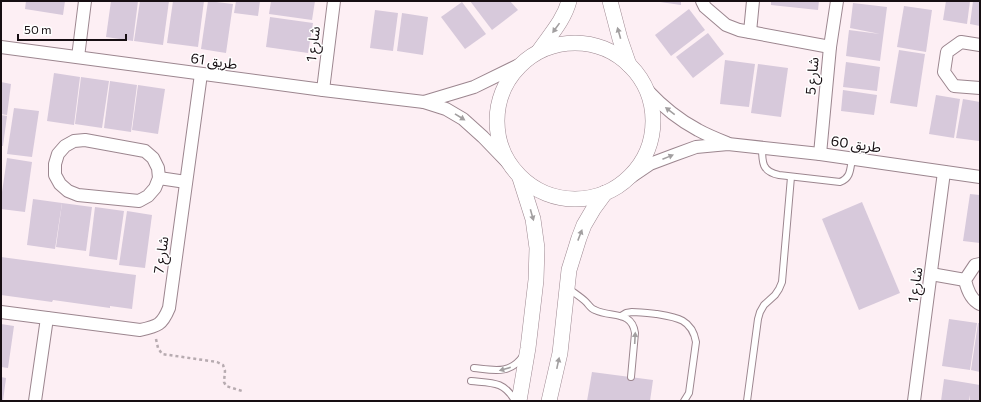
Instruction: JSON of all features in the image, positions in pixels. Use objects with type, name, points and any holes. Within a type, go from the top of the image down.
[{"type":"street","points":[[78,57],[86,1]]},
{"type":"street","name":"شارع 1","points":[[322,90],[334,1]]},
{"type":"street","points":[[538,52],[561,21],[568,8],[569,1]]},
{"type":"street","points":[[610,1],[620,39],[629,65]]},
{"type":"street","points":[[702,1],[705,6],[726,25],[739,30],[830,47]]},
{"type":"street","points":[[750,32],[753,1]]},
{"type":"street","name":"شارع 5","points":[[820,154],[830,47],[837,1]]},
{"type":"street","points":[[579,42],[595,45],[610,50],[623,59],[634,70],[643,83],[650,98],[653,113],[649,145],[643,159],[634,172],[622,183],[605,193],[594,197],[578,199],[562,198],[547,194],[520,178],[510,166],[502,152],[496,120],[498,105],[503,89],[510,76],[521,64],[538,52],[548,47],[563,43],[579,42]]},
{"type":"street","points":[[980,45],[961,42],[948,52],[944,72],[954,86],[980,88]]},
{"type":"street","name":"طريق 61","points":[[1,47],[322,90],[424,102],[446,109],[463,119],[483,137],[510,166]]},
{"type":"street","name":"طريق 61","points":[[424,102],[474,87],[521,64]]},
{"type":"street","name":"شارع 7","points":[[154,327],[164,319],[169,308],[201,74]]},
{"type":"street","name":"طريق 60","points":[[646,90],[662,106],[679,119],[698,131],[728,144]]},
{"type":"street","points":[[85,140],[145,151],[153,158],[158,168],[159,178],[156,188],[148,196],[139,201],[78,195],[68,191],[60,184],[56,175],[55,164],[58,154],[65,146],[74,141],[85,140]]},
{"type":"street","name":"طريق 60","points":[[622,183],[650,164],[674,155],[696,147],[728,144],[820,154],[980,177]]},
{"type":"street","name":"شارع 1","points":[[914,401],[944,172]]},
{"type":"street","points":[[159,178],[186,182]]},
{"type":"street","points":[[519,401],[528,348],[536,280],[537,248],[534,219],[520,178]]},
{"type":"street","points":[[549,401],[560,353],[569,270],[584,225],[605,193]]},
{"type":"street","points":[[980,264],[975,265],[965,280],[967,289],[977,303],[980,304]]},
{"type":"street","points":[[931,274],[965,280]]},
{"type":"street","points":[[1,312],[140,330],[154,327]]},
{"type":"street","points":[[36,401],[47,318]]},
{"type":"lane","points":[[762,147],[763,164],[766,169],[774,175],[840,182],[844,181],[850,174],[852,159]]},
{"type":"lane","points":[[747,401],[760,312],[764,305],[775,295],[782,282],[791,177]]},
{"type":"lane","points":[[567,288],[586,302],[593,310],[622,316],[630,321],[634,327],[635,333],[631,377]]},
{"type":"lane","points":[[622,316],[626,313],[632,312],[671,316],[679,318],[691,328],[695,335],[696,342],[689,393],[684,401]]},
{"type":"lane","points":[[474,368],[497,371],[506,370],[514,366],[522,359],[528,348]]},
{"type":"lane","points":[[472,381],[495,384],[504,387],[515,401]]},
{"type":"path","points":[[154,327],[158,348],[162,354],[217,362],[223,365],[225,371],[224,382],[226,386],[242,391]]},
{"type":"building","points":[[26,1],[65,1],[63,15],[25,9]]},
{"type":"building","points":[[111,1],[138,1],[133,41],[106,37]]},
{"type":"building","points":[[140,1],[169,1],[163,45],[134,41]]},
{"type":"building","points":[[173,1],[204,1],[198,47],[167,43]]},
{"type":"building","points":[[208,1],[233,4],[226,53],[201,49]]},
{"type":"building","points":[[236,1],[260,1],[258,16],[234,13]]},
{"type":"building","points":[[271,1],[315,1],[312,20],[269,14]]},
{"type":"building","points":[[470,1],[510,1],[518,10],[492,30]]},
{"type":"building","points":[[681,1],[681,5],[660,2]]},
{"type":"building","points":[[771,1],[819,1],[818,10],[771,5]]},
{"type":"building","points":[[946,1],[970,1],[967,24],[943,20]]},
{"type":"building","points":[[973,1],[980,1],[980,26],[970,24]]},
{"type":"building","points":[[462,2],[486,34],[465,49],[441,17]]},
{"type":"building","points":[[853,3],[887,7],[880,61],[846,56],[849,30],[880,34],[850,28]]},
{"type":"building","points":[[904,6],[932,10],[926,52],[897,47]]},
{"type":"building","points":[[689,9],[705,30],[671,56],[655,35]]},
{"type":"building","points":[[375,10],[398,13],[393,51],[370,48]]},
{"type":"building","points":[[402,13],[428,17],[423,55],[397,51]]},
{"type":"building","points":[[270,17],[313,23],[308,53],[266,47]]},
{"type":"building","points":[[708,33],[724,54],[693,78],[676,57]]},
{"type":"building","points":[[899,50],[925,54],[917,107],[890,103]]},
{"type":"building","points":[[725,60],[755,64],[749,107],[720,104]]},
{"type":"building","points":[[846,62],[880,67],[877,91],[843,87]]},
{"type":"building","points":[[758,64],[788,68],[781,117],[751,113]]},
{"type":"building","points":[[54,73],[80,77],[74,125],[47,121]]},
{"type":"building","points":[[81,77],[109,81],[102,128],[75,124]]},
{"type":"building","points":[[110,81],[137,85],[131,132],[104,128]]},
{"type":"building","points":[[1,82],[11,84],[7,115],[1,114]]},
{"type":"building","points":[[138,85],[165,89],[158,134],[132,130]]},
{"type":"building","points":[[843,90],[877,95],[874,115],[841,111]]},
{"type":"building","points":[[936,95],[960,99],[954,138],[929,134]]},
{"type":"building","points":[[963,99],[980,102],[979,141],[956,138]]},
{"type":"building","points":[[14,108],[39,111],[32,157],[7,154]]},
{"type":"building","points":[[1,115],[7,116],[3,146],[1,146]]},
{"type":"building","points":[[7,158],[32,162],[25,212],[1,209]]},
{"type":"building","points":[[970,194],[980,195],[980,243],[963,241]]},
{"type":"building","points":[[33,199],[62,203],[55,249],[27,245]]},
{"type":"building","points":[[862,202],[900,293],[859,310],[822,219]]},
{"type":"building","points":[[62,203],[92,207],[86,251],[56,247]]},
{"type":"building","points":[[95,207],[124,211],[117,260],[89,256]]},
{"type":"building","points":[[127,211],[152,215],[145,268],[119,265]]},
{"type":"building","points":[[1,257],[136,275],[132,309],[110,306],[110,308],[53,300],[52,302],[1,295]]},
{"type":"building","points":[[949,319],[977,323],[970,370],[942,366]]},
{"type":"building","points":[[978,323],[980,323],[980,372],[971,370]]},
{"type":"building","points":[[1,324],[14,326],[8,368],[1,367]]},
{"type":"building","points":[[592,372],[653,380],[650,401],[587,401]]},
{"type":"building","points":[[1,377],[6,378],[3,401],[1,401]]},
{"type":"building","points":[[944,379],[980,385],[980,401],[970,401],[970,395],[969,401],[941,401]]}]
